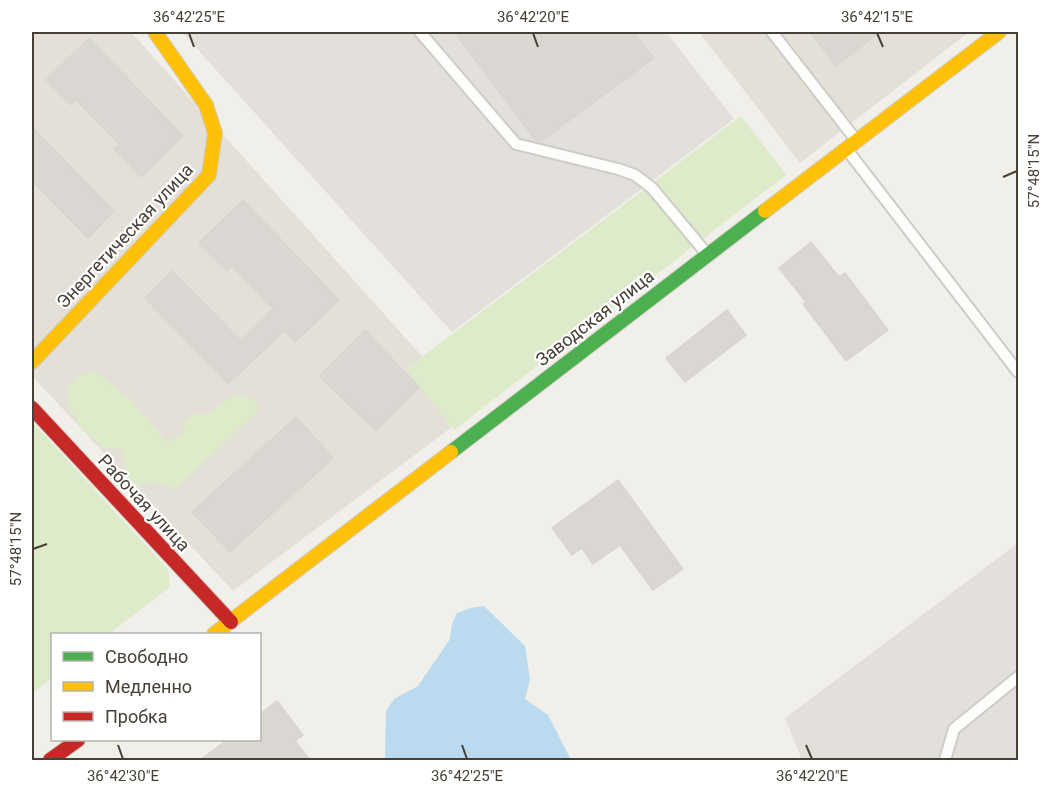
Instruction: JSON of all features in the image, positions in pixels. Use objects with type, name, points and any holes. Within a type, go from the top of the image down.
[{"type":"street","name":"Энергетическая улица","points":[[32,362],[209,175],[215,133],[206,105],[155,32]]},
{"type":"street","name":"Заводская улица","points":[[215,633],[999,32]]},
{"type":"street","name":"Рабочая улица","points":[[32,408],[231,622]]},
{"type":"street","points":[[50,760],[77,741]]},
{"type":"lane","points":[[420,32],[516,144],[634,175],[652,188],[708,255]]},
{"type":"lane","points":[[772,32],[851,145],[1018,372]]},
{"type":"lane","points":[[945,760],[954,729],[1018,677]]},
{"type":"shaded area","points":[[32,32],[131,32],[472,412],[233,591],[32,376]]},
{"type":"shaded area","points":[[182,32],[666,32],[734,119],[452,332]]},
{"type":"shaded area","points":[[699,32],[969,32],[800,163]]},
{"type":"shaded area","points":[[1018,543],[1018,760],[802,760],[785,718]]},
{"type":"green space","points":[[741,116],[786,175],[454,430],[406,369]]},
{"type":"green space","points":[[96,372],[130,399],[168,443],[183,432],[185,421],[193,414],[207,414],[230,397],[252,399],[259,410],[175,489],[152,481],[136,487],[128,478],[121,449],[103,448],[80,427],[70,409],[68,389],[79,376]]},
{"type":"green space","points":[[32,422],[168,569],[170,587],[110,633],[51,633],[51,679],[32,694]]},
{"type":"water","points":[[484,606],[525,646],[530,680],[525,699],[548,715],[571,760],[385,760],[386,711],[394,699],[418,686],[450,639],[452,624],[457,613]]},
{"type":"building","points":[[454,32],[634,32],[654,58],[540,142],[536,141]]},
{"type":"building","points":[[810,32],[880,32],[836,66]]},
{"type":"building","points":[[89,38],[183,136],[141,177],[114,149],[119,144],[76,100],[71,105],[46,80]]},
{"type":"building","points":[[32,127],[114,211],[88,238],[32,181]]},
{"type":"building","points":[[243,200],[339,300],[295,342],[284,331],[228,384],[145,298],[172,271],[241,341],[273,309],[232,266],[227,271],[199,243]]},
{"type":"building","points":[[811,242],[839,277],[845,273],[888,330],[846,361],[803,304],[806,302],[779,268]]},
{"type":"building","points":[[727,310],[746,335],[685,382],[666,358]]},
{"type":"building","points":[[365,330],[419,387],[376,431],[319,376]]},
{"type":"building","points":[[296,417],[333,458],[230,552],[192,512]]},
{"type":"building","points":[[618,480],[683,569],[653,590],[620,545],[593,564],[582,548],[572,555],[552,528]]},
{"type":"building","points":[[277,701],[303,735],[295,741],[310,760],[200,760],[226,741],[261,741],[261,713]]},
{"type":"traffic: fast","points":[[451,452],[765,211]]},
{"type":"traffic: slow","points":[[32,362],[209,175],[215,133],[206,105],[155,32]]},
{"type":"traffic: slow","points":[[765,211],[999,32]]},
{"type":"traffic: slow","points":[[215,633],[451,452]]},
{"type":"traffic: jam","points":[[32,408],[231,622]]},
{"type":"traffic: jam","points":[[50,760],[77,741]]}]
